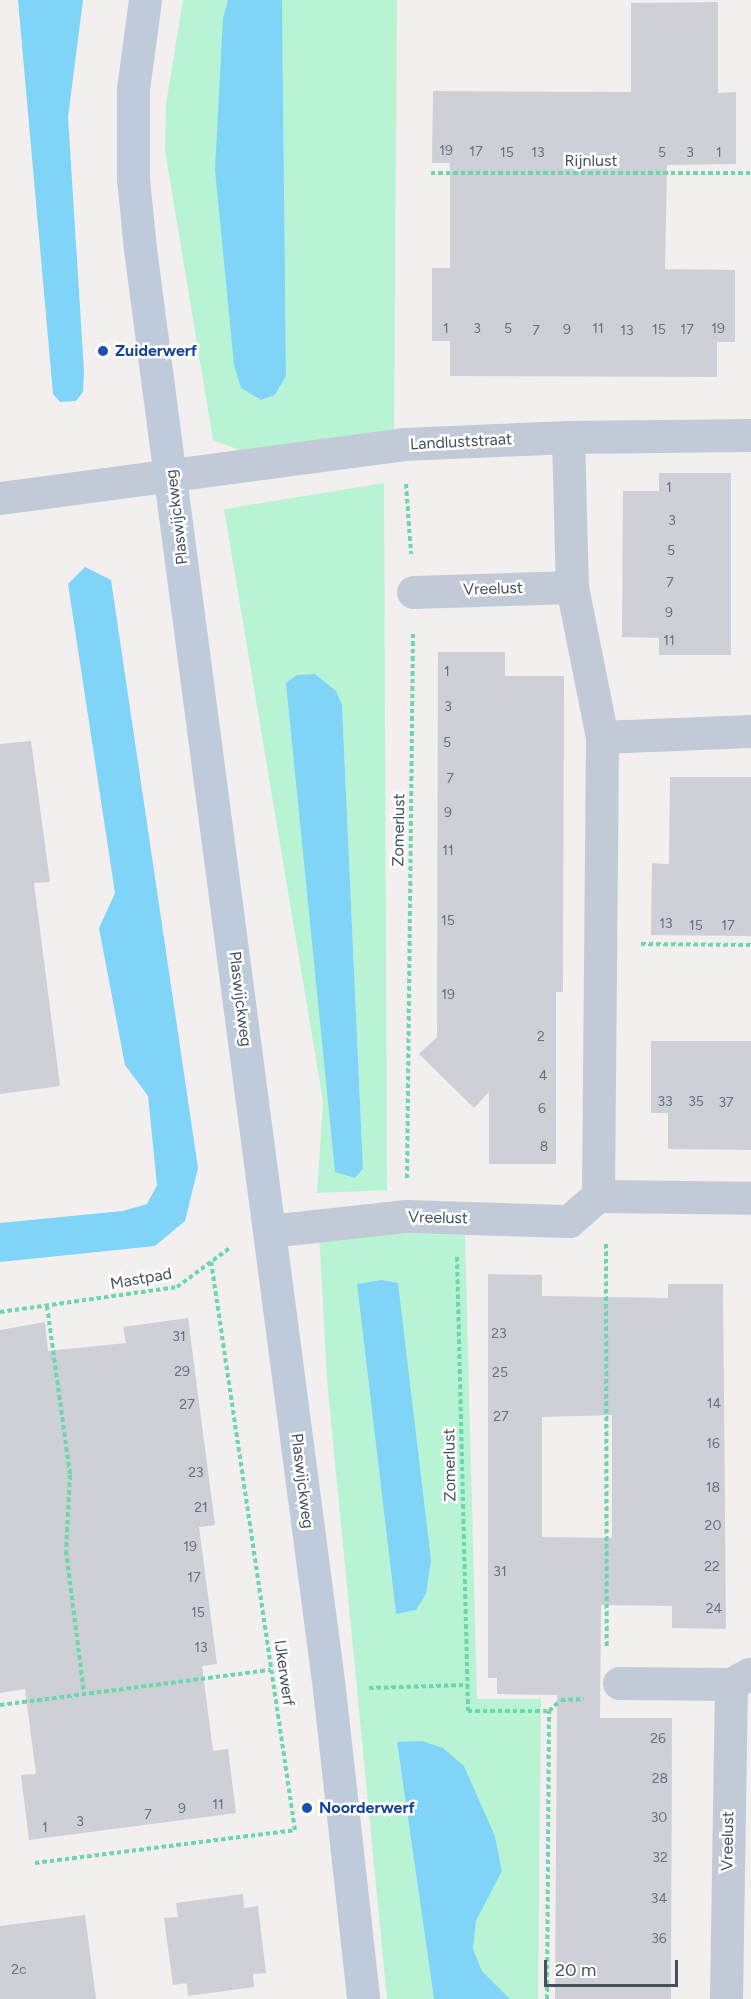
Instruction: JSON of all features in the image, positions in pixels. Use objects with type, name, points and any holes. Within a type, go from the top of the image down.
[{"type":"street","name":"Plaswijckweg","points":[[145,0],[133,89],[133,178],[329,1689],[363,1999]]},
{"type":"street","name":"Landluststraat","points":[[172,474],[403,444],[568,436],[751,435]]},
{"type":"street","points":[[568,436],[572,586],[602,737],[602,1196],[751,1198]]},
{"type":"street","points":[[0,498],[172,474]]},
{"type":"street","name":"Vreelust","points":[[413,592],[572,586]]},
{"type":"street","points":[[602,737],[751,731]]},
{"type":"street","name":"Vreelust","points":[[270,1231],[406,1216],[569,1221],[602,1196]]},
{"type":"street","name":"Vreelust","points":[[619,1683],[741,1678],[726,1999]]},
{"type":"path","name":"Rijnlust","points":[[431,173],[751,173]]},
{"type":"path","name":"Zomerlust","points":[[403,444],[413,592],[406,1216]]},
{"type":"path","points":[[601,943],[751,945]]},
{"type":"path","points":[[602,1196],[608,1651]]},
{"type":"path","name":"Zomerlust","points":[[456,1218],[468,1711],[549,1711]]},
{"type":"path","name":"Mastpad","points":[[0,1312],[177,1287],[248,1235],[270,1231]]},
{"type":"path","name":"IJkerwerf","points":[[35,1863],[295,1830],[211,1261]]},
{"type":"path","points":[[47,1306],[70,1475],[66,1551],[84,1694]]},
{"type":"path","points":[[0,1705],[271,1670]]},
{"type":"path","points":[[547,1999],[549,1711],[561,1700],[612,1699],[619,1683]]},
{"type":"path","points":[[329,1689],[467,1685]]},
{"type":"green space","points":[[183,0],[228,0],[223,18],[241,388],[262,400],[275,395],[286,376],[282,0],[397,0],[394,435],[245,452],[213,440],[165,150],[166,104]]},
{"type":"green space","points":[[384,483],[387,1190],[317,1193],[323,1101],[224,509]],"holes":[[[342,705],[363,1169],[355,1178]]]},
{"type":"green space","points":[[319,1231],[465,1235],[477,1699],[541,1699],[538,1999],[510,1999],[482,1971],[473,1949],[476,1921],[502,1871],[495,1836],[464,1766],[397,1742],[434,1999],[387,1999],[327,1380]],"holes":[[[381,1280],[396,1614],[357,1284]]]},
{"type":"water","points":[[18,0],[83,0],[68,117],[84,371],[83,392],[76,401],[60,402],[53,394]]},
{"type":"water","points":[[228,0],[282,0],[286,376],[275,395],[261,400],[241,388],[234,365],[215,170],[223,18]]},
{"type":"water","points":[[85,567],[111,580],[198,1168],[185,1221],[155,1246],[0,1262],[0,1223],[123,1211],[147,1204],[157,1185],[148,1096],[125,1065],[99,928],[115,893],[68,584]]},
{"type":"water","points":[[315,674],[336,691],[342,705],[363,1169],[355,1178],[335,1172],[286,683],[297,675]]},
{"type":"water","points":[[381,1280],[398,1283],[431,1560],[426,1594],[416,1610],[396,1614],[357,1284]]},
{"type":"water","points":[[422,1741],[443,1748],[464,1766],[495,1836],[502,1871],[476,1921],[473,1949],[482,1971],[510,1999],[434,1999],[397,1742]]},
{"type":"building","points":[[718,2],[718,93],[736,92],[736,164],[667,165],[665,269],[735,270],[735,342],[717,342],[717,377],[450,376],[450,341],[432,341],[432,268],[450,268],[450,163],[432,163],[433,91],[631,92],[631,3]]},
{"type":"building","points":[[659,473],[731,473],[731,655],[659,655],[659,638],[622,637],[623,491],[659,491]]},
{"type":"building","points":[[438,652],[505,652],[505,676],[564,676],[563,992],[556,992],[556,1164],[489,1164],[489,1092],[474,1108],[419,1054],[437,1037]]},
{"type":"building","points":[[31,741],[50,882],[34,883],[60,1086],[0,1094],[0,744]]},
{"type":"building","points":[[670,777],[751,777],[751,936],[651,935],[652,863],[669,864]]},
{"type":"building","points":[[651,1041],[751,1041],[751,1150],[668,1149],[668,1113],[651,1113]]},
{"type":"building","points":[[488,1274],[542,1275],[542,1296],[668,1298],[668,1284],[723,1284],[726,1629],[672,1628],[672,1606],[601,1605],[600,1718],[672,1718],[671,1999],[555,1999],[557,1695],[497,1694],[497,1678],[488,1678]],"holes":[[[612,1415],[612,1538],[542,1537],[542,1417]]]},
{"type":"building","points":[[188,1318],[215,1525],[199,1527],[217,1664],[202,1666],[213,1751],[228,1749],[236,1813],[29,1840],[21,1775],[36,1774],[25,1689],[0,1693],[0,1330],[45,1322],[48,1351],[126,1343],[123,1327]]},
{"type":"building","points":[[243,1894],[244,1908],[258,1906],[266,1973],[253,1974],[254,1987],[188,1996],[187,1983],[173,1985],[164,1918],[178,1917],[176,1903]]},
{"type":"building","points":[[85,1915],[96,1999],[0,1999],[0,1926]]},
{"type":"place","name":"Zuiderwerf","points":[[103,351]]},
{"type":"place","name":"Noorderwerf","points":[[307,1808]]}]
